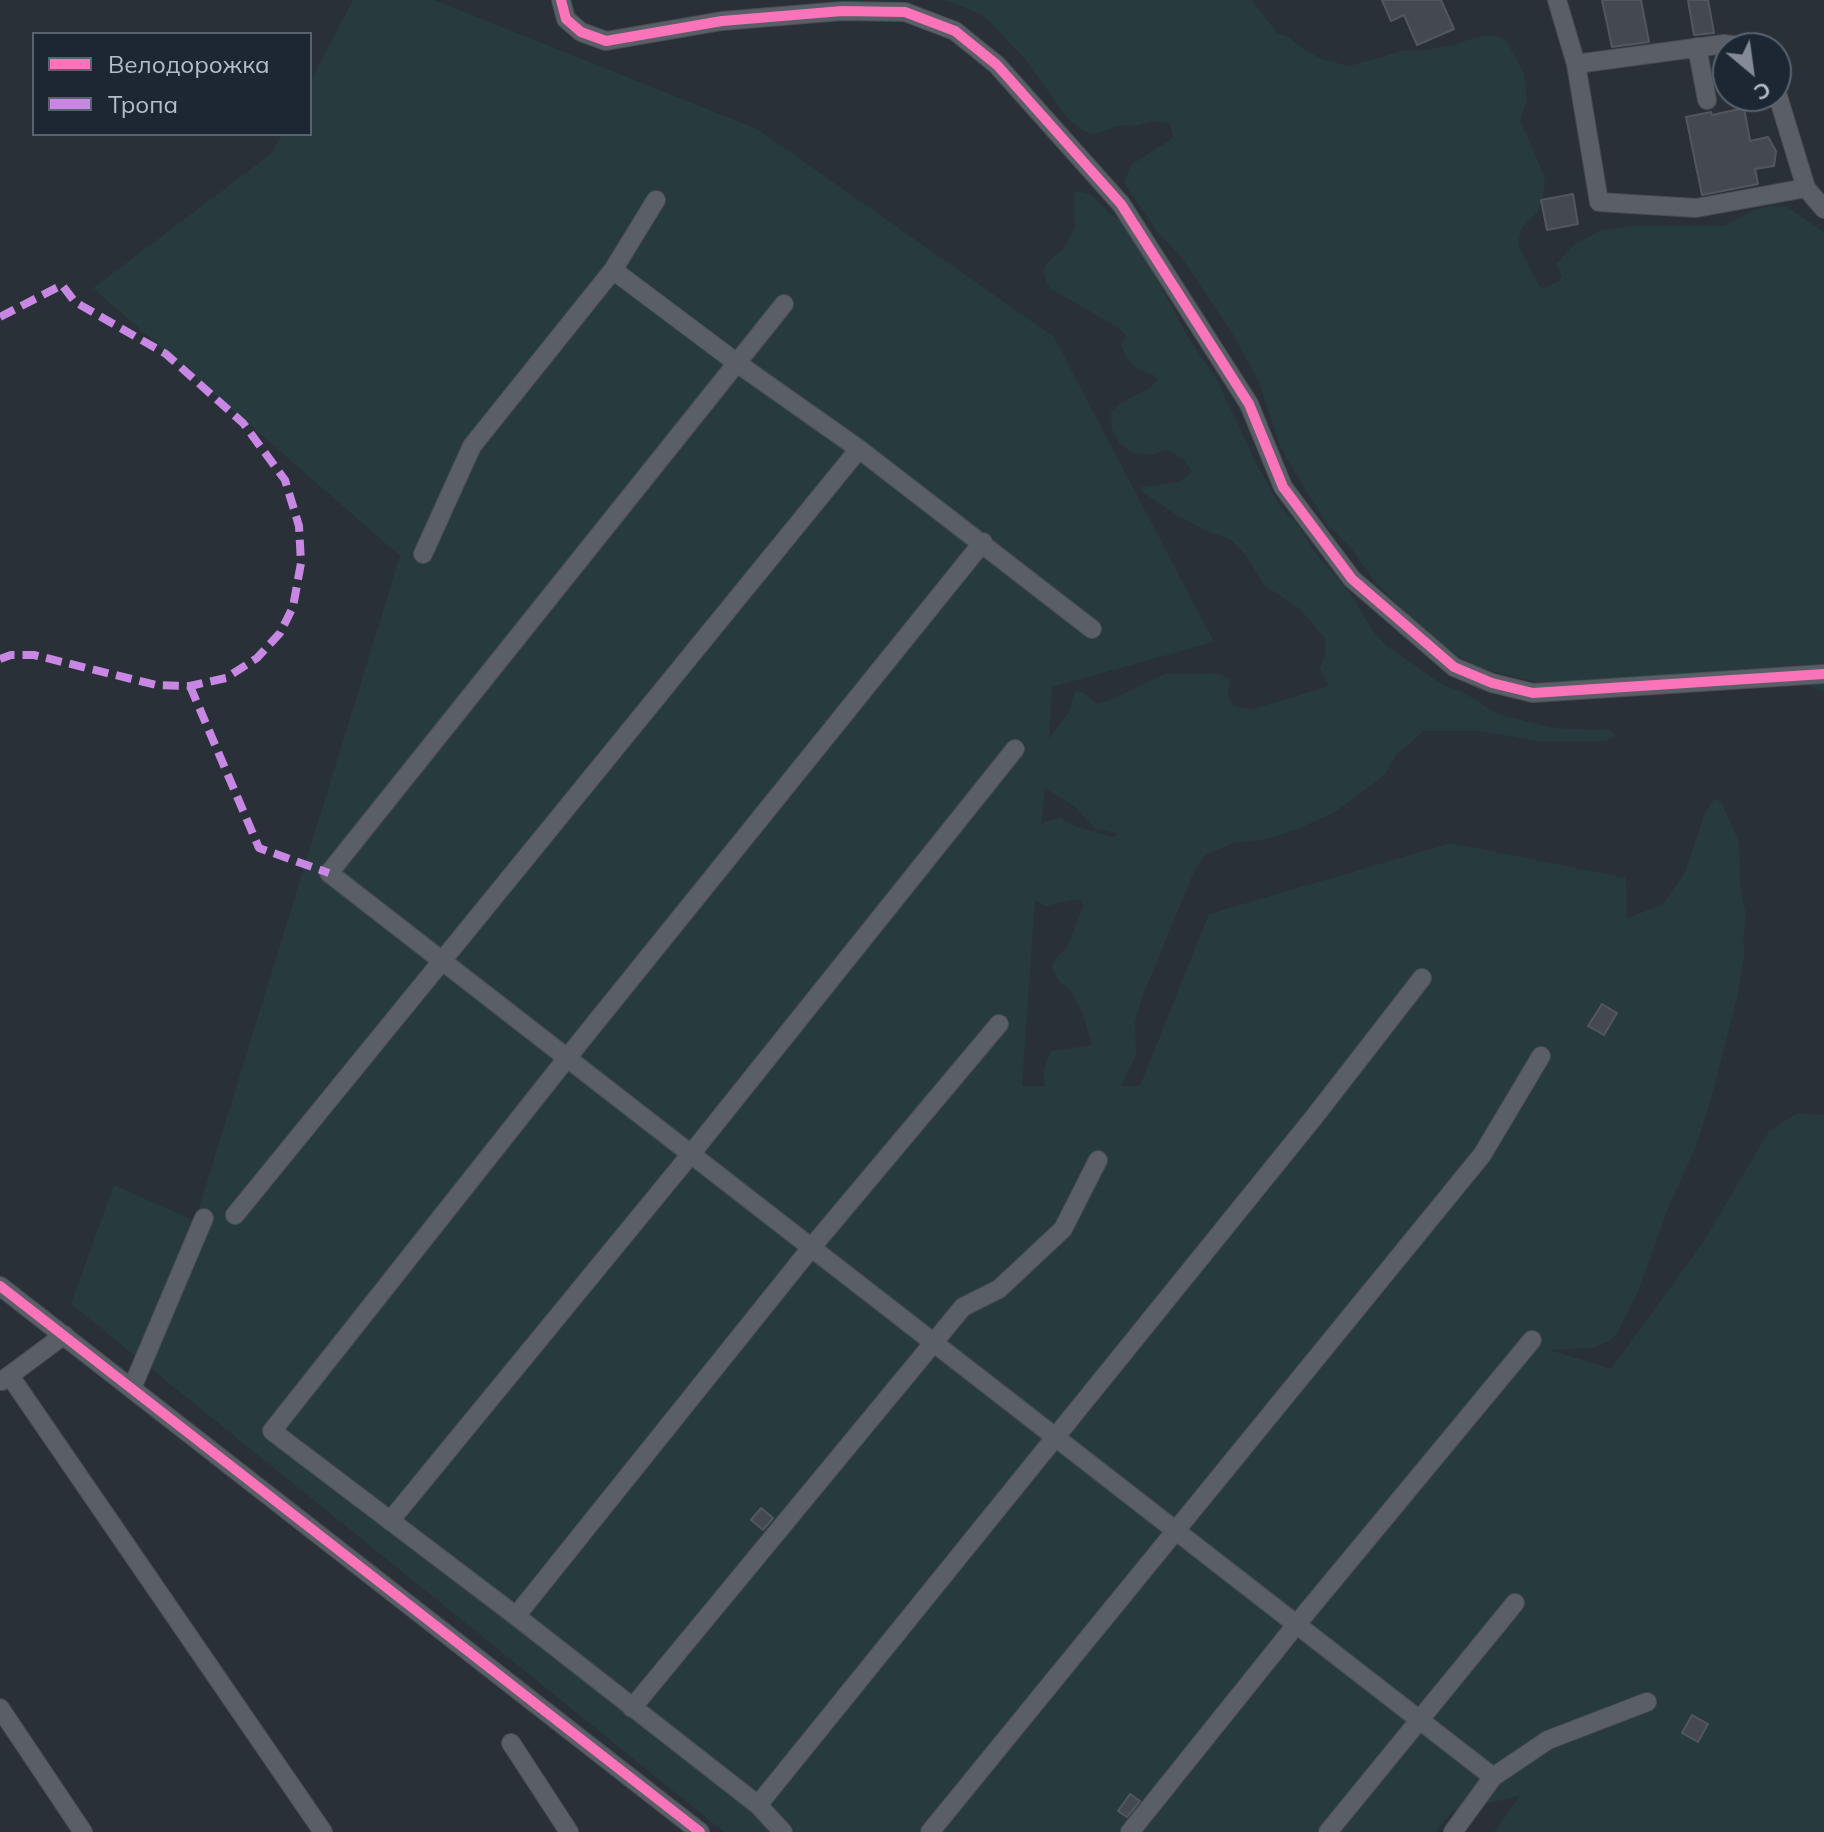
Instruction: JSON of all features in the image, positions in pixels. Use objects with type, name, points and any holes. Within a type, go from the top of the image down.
[{"type":"street","points":[[561,0],[566,19],[581,32],[606,41],[722,21],[842,11],[905,12],[955,31],[997,65],[1121,204],[1249,404],[1283,487],[1352,579],[1454,667],[1492,683],[1533,693],[1824,674]]},
{"type":"street","points":[[1557,0],[1576,64],[1599,202],[1696,208],[1806,188]]},
{"type":"street","points":[[1576,64],[1712,45]]},
{"type":"street","points":[[1697,47],[1707,100]]},
{"type":"street","points":[[1783,112],[1806,188],[1824,209]]},
{"type":"street","points":[[423,554],[472,446],[613,270],[656,200]]},
{"type":"street","points":[[613,270],[859,449],[1092,629]]},
{"type":"street","points":[[784,304],[329,873],[1493,1777]]},
{"type":"street","points":[[235,1215],[859,449]]},
{"type":"street","points":[[783,1832],[758,1805],[272,1431],[567,1058],[983,542]]},
{"type":"street","points":[[390,1521],[691,1154],[1015,749]]},
{"type":"street","points":[[758,1805],[1315,1116],[1422,978]]},
{"type":"street","points":[[516,1616],[811,1248],[999,1024]]},
{"type":"street","points":[[930,1832],[1482,1155],[1541,1056]]},
{"type":"street","points":[[632,1708],[963,1307],[999,1289],[1063,1229],[1098,1160]]},
{"type":"street","points":[[132,1388],[204,1218]]},
{"type":"street","points":[[0,1286],[700,1832]]},
{"type":"street","points":[[64,1335],[5,1379],[323,1832]]},
{"type":"street","points":[[1130,1832],[1296,1625],[1532,1340]]},
{"type":"street","points":[[1328,1832],[1515,1603]]},
{"type":"street","points":[[1453,1832],[1493,1777],[1548,1740],[1647,1702]]},
{"type":"street","points":[[0,1708],[83,1832]]},
{"type":"street","points":[[511,1743],[569,1832]]},
{"type":"green space","points":[[353,0],[434,0],[757,129],[1054,337],[1214,642],[1052,687],[1049,739],[1069,712],[1075,691],[1083,692],[1097,704],[1166,673],[1221,674],[1230,680],[1228,695],[1233,706],[1253,709],[1329,686],[1320,668],[1326,653],[1325,638],[1300,609],[1264,585],[1245,554],[1230,539],[1178,516],[1141,491],[1141,487],[1179,482],[1192,472],[1183,459],[1167,450],[1151,455],[1132,453],[1119,443],[1112,429],[1111,412],[1122,402],[1150,388],[1157,379],[1139,370],[1127,359],[1121,345],[1126,336],[1119,328],[1051,289],[1043,271],[1046,264],[1064,248],[1075,227],[1074,191],[1090,194],[1123,223],[1142,251],[1189,339],[1216,378],[1280,506],[1352,596],[1374,633],[1387,646],[1443,685],[1463,692],[1497,714],[1554,728],[1610,730],[1616,736],[1606,741],[1537,741],[1481,731],[1424,731],[1396,755],[1386,773],[1332,814],[1267,839],[1234,843],[1207,854],[1193,874],[1143,995],[1135,1023],[1136,1055],[1121,1086],[1140,1086],[1209,914],[1451,843],[1626,878],[1627,918],[1662,905],[1685,873],[1705,813],[1714,799],[1721,801],[1739,842],[1740,885],[1746,915],[1745,952],[1737,998],[1697,1144],[1669,1206],[1638,1292],[1616,1335],[1593,1348],[1550,1350],[1611,1369],[1702,1244],[1769,1131],[1797,1113],[1824,1115],[1824,1832],[1494,1832],[1520,1796],[1452,1811],[1436,1832],[724,1832],[71,1304],[114,1185],[195,1221],[400,556],[93,288],[271,154],[281,136],[312,136],[312,78]],"holes":[[[1045,788],[1075,807],[1096,829],[1119,833],[1114,837],[1074,826],[1060,818],[1041,826]],[[1076,899],[1083,906],[1070,940],[1065,950],[1056,957],[1052,969],[1070,990],[1082,1012],[1092,1045],[1051,1051],[1043,1071],[1045,1086],[1022,1086],[1035,901],[1046,906]]]},
{"type":"green space","points":[[943,0],[1252,0],[1277,33],[1289,37],[1322,59],[1349,66],[1402,51],[1425,50],[1491,35],[1502,38],[1524,73],[1527,100],[1520,120],[1545,178],[1538,211],[1521,229],[1518,244],[1539,286],[1544,288],[1562,277],[1556,264],[1574,245],[1601,230],[1633,226],[1724,226],[1755,209],[1772,206],[1787,207],[1824,232],[1824,692],[1804,683],[1569,690],[1480,668],[1436,643],[1372,578],[1352,549],[1327,525],[1281,449],[1259,382],[1232,333],[1183,259],[1159,234],[1124,183],[1131,165],[1173,138],[1170,124],[1152,121],[1136,126],[1122,125],[1093,134],[1082,130],[1068,119],[1025,59],[987,19]]},
{"type":"building","points":[[1382,0],[1441,0],[1454,29],[1417,45],[1404,15],[1391,21]]},
{"type":"building","points":[[1602,0],[1641,0],[1649,42],[1612,47]]},
{"type":"building","points":[[1688,0],[1708,0],[1714,32],[1694,35]]},
{"type":"building","points":[[1711,112],[1712,115],[1745,112],[1750,141],[1768,137],[1776,151],[1774,166],[1755,169],[1758,184],[1702,195],[1686,117]]},
{"type":"building","points":[[1573,194],[1578,224],[1547,230],[1541,200]]},
{"type":"building","points":[[1602,1004],[1617,1013],[1604,1035],[1588,1026]]},
{"type":"building","points":[[761,1508],[773,1518],[763,1530],[751,1520]]},
{"type":"building","points":[[1692,1715],[1708,1724],[1698,1742],[1682,1733]]},
{"type":"building","points":[[1130,1794],[1140,1801],[1127,1817],[1118,1811]]},
{"type":"marked path","points":[[0,317],[62,285],[75,302],[166,354],[243,423],[285,480],[299,526],[301,563],[293,607],[280,633],[257,658],[226,678],[190,686],[156,685],[34,655],[11,655],[0,659]]},
{"type":"marked path","points":[[190,686],[259,848],[329,873]]},
{"type":"cycle path","points":[[561,0],[566,19],[581,32],[606,41],[722,21],[842,11],[905,12],[955,31],[997,65],[1121,204],[1249,404],[1283,487],[1352,579],[1454,667],[1492,683],[1533,693],[1824,674]]},
{"type":"cycle path","points":[[0,1286],[700,1832]]}]
